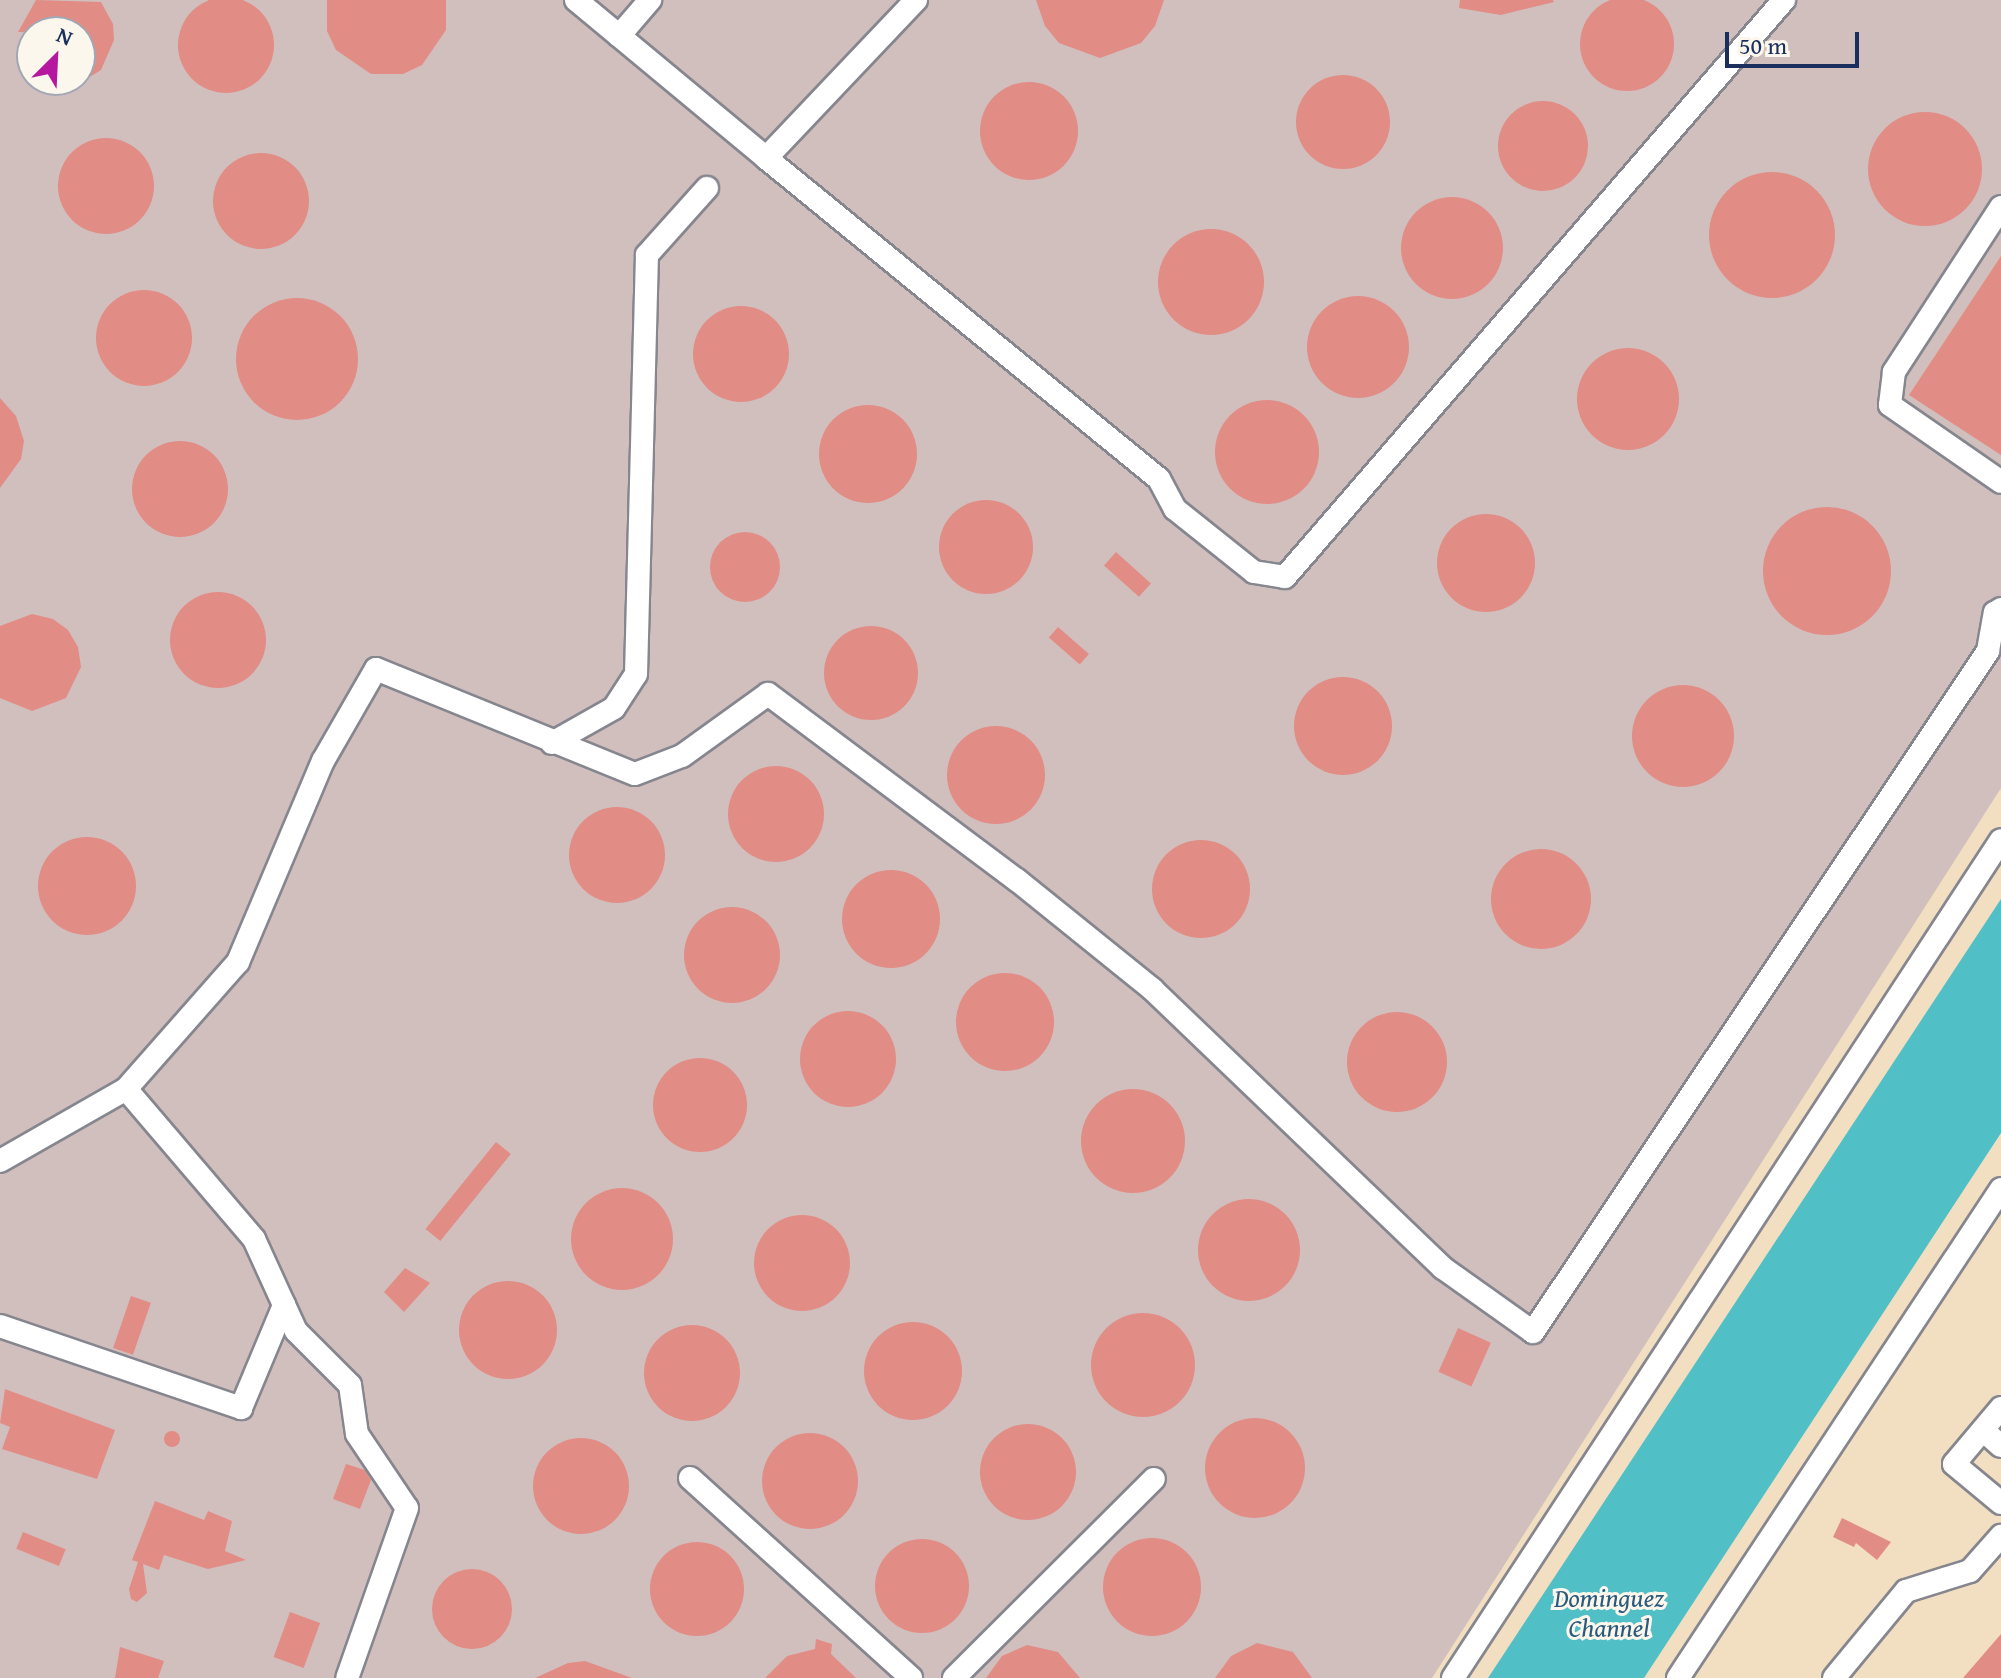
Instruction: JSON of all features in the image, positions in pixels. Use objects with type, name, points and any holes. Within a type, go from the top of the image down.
[{"type":"lane","points":[[576,0],[1159,479],[1186,518],[1254,572],[1285,577],[1784,0]]},
{"type":"lane","points":[[619,36],[650,0]]},
{"type":"lane","points":[[766,158],[916,0]]},
{"type":"lane","points":[[552,743],[614,708],[636,674],[647,255],[707,188]]},
{"type":"lane","points":[[2001,207],[1894,372],[1890,405],[2001,482]]},
{"type":"lane","points":[[0,1161],[126,1089],[238,962],[323,761],[376,669],[552,743],[635,774],[682,756],[768,694],[1017,880],[1152,989],[1443,1268],[1533,1332],[1988,651],[1995,613],[2001,609]]},
{"type":"lane","points":[[1453,1678],[2001,840]]},
{"type":"lane","points":[[126,1089],[254,1239],[296,1331],[350,1385],[357,1434],[407,1508],[347,1678]]},
{"type":"lane","points":[[1678,1678],[2001,1189]]},
{"type":"lane","points":[[0,1326],[241,1408],[284,1305]]},
{"type":"lane","points":[[2001,1408],[1954,1464],[2001,1503]]},
{"type":"lane","points":[[1983,1430],[2001,1446]]},
{"type":"lane","points":[[690,1478],[911,1678]]},
{"type":"lane","points":[[954,1678],[1154,1479]]},
{"type":"lane","points":[[1834,1678],[1906,1591],[1970,1571],[2001,1536]]},
{"type":"shaded area","points":[[0,0],[2001,0],[2001,788],[1432,1678],[0,1678]]},
{"type":"water","name":"Dominguez Channel","points":[[2001,899],[2001,1133],[1644,1678],[1488,1678]]},
{"type":"building","points":[[226,-3],[244,1],[260,11],[270,27],[274,45],[270,63],[260,79],[244,89],[226,93],[208,89],[192,79],[182,63],[178,45],[182,27],[192,11],[208,1]]},
{"type":"building","points":[[1618,-3],[1636,-3],[1661,10],[1671,26],[1674,44],[1671,62],[1661,78],[1636,91],[1618,91],[1593,78],[1580,53],[1580,35],[1593,10]]},
{"type":"building","points":[[36,0],[101,2],[113,24],[114,40],[101,70],[96,73],[96,16],[27,16]]},
{"type":"building","points":[[327,0],[446,0],[446,30],[422,65],[403,74],[371,74],[336,50],[327,31]]},
{"type":"building","points":[[1036,0],[1164,0],[1155,26],[1141,43],[1100,58],[1059,43],[1045,26]]},
{"type":"building","points":[[1460,0],[1554,2],[1501,15],[1459,8]]},
{"type":"building","points":[[1343,75],[1361,79],[1376,89],[1386,104],[1390,122],[1386,140],[1376,155],[1361,165],[1343,169],[1325,165],[1310,155],[1300,140],[1296,122],[1300,104],[1310,89],[1325,79]]},
{"type":"building","points":[[1029,82],[1056,90],[1070,104],[1078,131],[1070,158],[1056,172],[1029,180],[1002,172],[988,158],[980,131],[988,104],[1002,90]]},
{"type":"building","points":[[1543,101],[1560,104],[1575,114],[1585,129],[1588,146],[1585,163],[1575,178],[1560,188],[1543,191],[1526,188],[1511,178],[1501,163],[1498,146],[1501,129],[1511,114],[1526,104]]},
{"type":"building","points":[[1925,112],[1947,116],[1966,128],[1978,147],[1982,169],[1978,191],[1966,210],[1947,222],[1925,226],[1903,222],[1884,210],[1872,191],[1868,169],[1872,147],[1884,128],[1903,116]]},
{"type":"building","points":[[106,138],[124,142],[140,152],[150,168],[154,186],[150,204],[140,220],[124,230],[106,234],[88,230],[72,220],[62,204],[58,186],[62,168],[72,152],[88,142]]},
{"type":"building","points":[[261,153],[279,157],[295,167],[305,183],[309,201],[305,219],[295,235],[279,245],[261,249],[243,245],[227,235],[217,219],[213,201],[217,183],[227,167],[243,157]]},
{"type":"building","points":[[1772,172],[1796,176],[1817,190],[1831,211],[1835,235],[1831,259],[1817,280],[1796,294],[1772,298],[1748,294],[1727,280],[1713,259],[1709,235],[1713,211],[1727,190],[1748,176]]},
{"type":"building","points":[[1452,197],[1472,201],[1488,212],[1499,228],[1503,248],[1499,268],[1488,284],[1472,295],[1452,299],[1432,295],[1416,284],[1405,268],[1401,248],[1405,228],[1416,212],[1432,201]]},
{"type":"building","points":[[1211,229],[1231,233],[1248,245],[1260,262],[1264,282],[1260,302],[1248,319],[1231,331],[1211,335],[1191,331],[1174,319],[1162,302],[1158,282],[1162,262],[1174,245],[1191,233]]},
{"type":"building","points":[[2001,256],[2001,455],[1909,395]]},
{"type":"building","points":[[144,290],[162,294],[178,304],[188,320],[192,338],[188,356],[178,372],[162,382],[144,386],[126,382],[110,372],[100,356],[96,338],[100,320],[110,304],[126,294]]},
{"type":"building","points":[[1358,296],[1377,300],[1394,311],[1405,328],[1409,347],[1405,366],[1394,383],[1377,394],[1358,398],[1339,394],[1322,383],[1311,366],[1307,347],[1311,328],[1322,311],[1339,300]]},
{"type":"building","points":[[297,298],[320,302],[340,316],[354,336],[358,359],[354,382],[340,402],[320,416],[297,420],[274,416],[254,402],[240,382],[236,359],[240,336],[254,316],[274,302]]},
{"type":"building","points":[[741,306],[759,310],[775,320],[785,336],[789,354],[785,372],[775,388],[759,398],[741,402],[723,398],[707,388],[697,372],[693,354],[697,336],[707,320],[723,310]]},
{"type":"building","points":[[1628,348],[1647,352],[1664,363],[1675,380],[1679,399],[1675,418],[1664,435],[1647,446],[1628,450],[1609,446],[1592,435],[1581,418],[1577,399],[1581,380],[1592,363],[1609,352]]},
{"type":"building","points":[[0,398],[16,416],[24,441],[21,459],[0,488]]},
{"type":"building","points":[[1267,400],[1287,404],[1310,423],[1319,452],[1315,472],[1296,495],[1267,504],[1247,500],[1224,481],[1215,452],[1219,432],[1238,409]]},
{"type":"building","points":[[868,405],[895,413],[909,427],[917,454],[909,481],[895,495],[868,503],[841,495],[827,481],[819,454],[827,427],[841,413]]},
{"type":"building","points":[[180,441],[198,445],[214,455],[224,471],[228,489],[224,507],[214,523],[198,533],[180,537],[162,533],[146,523],[136,507],[132,489],[136,471],[146,455],[162,445]]},
{"type":"building","points":[[977,500],[995,500],[1020,513],[1030,529],[1033,547],[1030,565],[1020,581],[995,594],[977,594],[952,581],[939,556],[939,538],[952,513]]},
{"type":"building","points":[[1827,507],[1852,511],[1873,525],[1887,546],[1891,571],[1887,596],[1873,617],[1852,631],[1827,635],[1802,631],[1781,617],[1767,596],[1763,571],[1767,546],[1781,525],[1802,511]]},
{"type":"building","points":[[1486,514],[1505,518],[1521,528],[1531,544],[1535,563],[1531,582],[1521,598],[1505,608],[1486,612],[1467,608],[1451,598],[1441,582],[1437,563],[1441,544],[1451,528],[1467,518]]},
{"type":"building","points":[[745,532],[770,542],[780,567],[770,592],[745,602],[720,592],[710,567],[720,542]]},
{"type":"building","points":[[1116,552],[1151,583],[1139,597],[1104,565]]},
{"type":"building","points":[[218,592],[237,595],[252,606],[263,621],[266,640],[263,659],[252,674],[237,685],[218,688],[199,685],[184,674],[173,659],[170,640],[173,621],[184,606],[199,595]]},
{"type":"building","points":[[32,614],[53,619],[68,630],[78,647],[81,667],[66,698],[32,711],[0,698],[0,626]]},
{"type":"building","points":[[871,626],[889,629],[904,640],[915,655],[918,673],[915,691],[904,706],[889,717],[871,720],[853,717],[838,706],[827,691],[824,673],[827,655],[838,640],[853,629]]},
{"type":"building","points":[[1058,627],[1089,654],[1080,664],[1049,638]]},
{"type":"building","points":[[1343,677],[1362,681],[1378,691],[1388,707],[1392,726],[1388,745],[1378,761],[1362,771],[1343,775],[1324,771],[1308,761],[1298,745],[1294,726],[1298,707],[1308,691],[1324,681]]},
{"type":"building","points":[[1683,685],[1702,689],[1719,700],[1730,717],[1734,736],[1730,755],[1719,772],[1702,783],[1683,787],[1664,783],[1647,772],[1636,755],[1632,736],[1636,717],[1647,700],[1664,689]]},
{"type":"building","points":[[996,726],[1023,734],[1037,748],[1045,775],[1037,802],[1023,816],[996,824],[969,816],[955,802],[947,775],[955,748],[969,734]]},
{"type":"building","points":[[776,766],[795,769],[810,780],[821,795],[824,814],[821,833],[810,848],[795,859],[776,862],[757,859],[742,848],[731,833],[728,814],[731,795],[742,780],[757,769]]},
{"type":"building","points":[[617,807],[635,811],[651,821],[661,837],[665,855],[661,873],[651,889],[635,899],[617,903],[599,899],[583,889],[573,873],[569,855],[573,837],[583,821],[599,811]]},
{"type":"building","points":[[87,837],[106,841],[122,851],[132,867],[136,886],[132,905],[122,921],[106,931],[87,935],[68,931],[52,921],[42,905],[38,886],[42,867],[52,851],[68,841]]},
{"type":"building","points":[[1201,840],[1220,844],[1236,854],[1246,870],[1250,889],[1246,908],[1236,924],[1220,934],[1201,938],[1182,934],[1166,924],[1156,908],[1152,889],[1156,870],[1166,854],[1182,844]]},
{"type":"building","points":[[1531,849],[1551,849],[1577,863],[1588,880],[1591,899],[1588,918],[1577,935],[1551,949],[1531,949],[1513,941],[1499,927],[1491,909],[1491,889],[1499,871],[1513,857]]},
{"type":"building","points":[[891,870],[910,874],[925,885],[936,900],[940,919],[936,938],[925,953],[910,964],[891,968],[872,964],[857,953],[846,938],[842,919],[846,900],[857,885],[872,874]]},
{"type":"building","points":[[732,907],[751,910],[766,921],[777,936],[780,955],[777,974],[766,989],[751,1000],[732,1003],[713,1000],[698,989],[687,974],[684,955],[687,936],[698,921],[713,910]]},
{"type":"building","points":[[1005,973],[1024,976],[1040,987],[1051,1003],[1054,1022],[1051,1041],[1040,1057],[1024,1068],[1005,1071],[986,1068],[970,1057],[959,1041],[956,1022],[959,1003],[970,987],[986,976]]},
{"type":"building","points":[[848,1011],[866,1015],[882,1025],[892,1041],[896,1059],[892,1077],[882,1093],[866,1103],[848,1107],[830,1103],[814,1093],[804,1077],[800,1059],[804,1041],[814,1025],[830,1015]]},
{"type":"building","points":[[1397,1012],[1416,1015],[1433,1026],[1444,1043],[1447,1062],[1444,1081],[1433,1098],[1416,1109],[1397,1112],[1378,1109],[1361,1098],[1350,1081],[1347,1062],[1350,1043],[1361,1026],[1378,1015]]},
{"type":"building","points":[[700,1058],[718,1061],[733,1072],[744,1087],[747,1105],[744,1123],[733,1138],[718,1149],[700,1152],[682,1149],[667,1138],[656,1123],[653,1105],[656,1087],[667,1072],[682,1061]]},
{"type":"building","points":[[1133,1089],[1153,1093],[1170,1104],[1181,1121],[1185,1141],[1181,1161],[1170,1178],[1153,1189],[1133,1193],[1113,1189],[1096,1178],[1085,1161],[1081,1141],[1085,1121],[1096,1104],[1113,1093]]},
{"type":"building","points":[[496,1142],[511,1154],[440,1241],[426,1229]]},
{"type":"building","points":[[622,1188],[642,1192],[658,1203],[669,1219],[673,1239],[669,1259],[658,1275],[642,1286],[622,1290],[602,1286],[586,1275],[575,1259],[571,1239],[575,1219],[586,1203],[602,1192]]},
{"type":"building","points":[[1249,1199],[1268,1203],[1285,1214],[1296,1231],[1300,1250],[1296,1269],[1285,1286],[1268,1297],[1249,1301],[1230,1297],[1213,1286],[1202,1269],[1198,1250],[1202,1231],[1213,1214],[1230,1203]]},
{"type":"building","points":[[802,1215],[820,1218],[836,1229],[847,1245],[850,1263],[847,1281],[836,1297],[820,1308],[802,1311],[784,1308],[768,1297],[757,1281],[754,1263],[757,1245],[768,1229],[784,1218]]},
{"type":"building","points":[[405,1268],[430,1283],[404,1312],[384,1292]]},
{"type":"building","points":[[508,1281],[535,1289],[549,1303],[557,1330],[549,1357],[535,1371],[508,1379],[481,1371],[467,1357],[459,1330],[467,1303],[481,1289]]},
{"type":"building","points":[[131,1296],[151,1303],[133,1355],[113,1348]]},
{"type":"building","points":[[1143,1313],[1163,1317],[1180,1328],[1191,1345],[1195,1365],[1191,1385],[1180,1402],[1163,1413],[1143,1417],[1123,1413],[1106,1402],[1095,1385],[1091,1365],[1095,1345],[1106,1328],[1123,1317]]},
{"type":"building","points":[[913,1322],[932,1326],[948,1336],[958,1352],[962,1371],[958,1390],[948,1406],[932,1416],[913,1420],[894,1416],[878,1406],[868,1390],[864,1371],[868,1352],[878,1336],[894,1326]]},
{"type":"building","points":[[692,1325],[710,1329],[726,1339],[736,1355],[740,1373],[736,1391],[726,1407],[710,1417],[692,1421],[674,1417],[658,1407],[648,1391],[644,1373],[648,1355],[658,1339],[674,1329]]},
{"type":"building","points":[[1458,1328],[1491,1343],[1471,1386],[1438,1372]]},
{"type":"building","points":[[5,1389],[115,1430],[97,1479],[2,1449],[10,1427],[0,1423]]},
{"type":"building","points":[[1255,1418],[1274,1421],[1291,1432],[1302,1449],[1305,1468],[1302,1487],[1291,1504],[1274,1515],[1255,1518],[1236,1515],[1219,1504],[1208,1487],[1205,1468],[1208,1449],[1219,1432],[1236,1421]]},
{"type":"building","points":[[1028,1424],[1046,1428],[1062,1438],[1072,1454],[1076,1472],[1072,1490],[1062,1506],[1046,1516],[1028,1520],[1010,1516],[994,1506],[984,1490],[980,1472],[984,1454],[994,1438],[1010,1428]]},
{"type":"building","points":[[172,1431],[178,1433],[178,1445],[172,1447],[166,1445],[164,1439],[166,1433]]},
{"type":"building","points":[[810,1433],[828,1437],[844,1447],[854,1463],[858,1481],[854,1499],[844,1515],[828,1525],[810,1529],[792,1525],[776,1515],[766,1499],[762,1481],[766,1463],[776,1447],[792,1437]]},
{"type":"building","points":[[581,1438],[599,1442],[615,1452],[625,1468],[629,1486],[625,1504],[615,1520],[599,1530],[581,1534],[563,1530],[547,1520],[537,1504],[533,1486],[537,1468],[547,1452],[563,1442]]},
{"type":"building","points":[[346,1464],[365,1470],[371,1480],[360,1509],[333,1499]]},
{"type":"building","points":[[155,1501],[204,1520],[208,1511],[232,1521],[225,1551],[246,1560],[208,1569],[164,1555],[159,1570],[143,1564],[147,1593],[137,1602],[131,1599],[129,1589],[138,1562],[132,1560]]},
{"type":"building","points":[[1842,1518],[1891,1542],[1877,1560],[1856,1543],[1854,1547],[1833,1537]]},
{"type":"building","points":[[23,1532],[66,1549],[59,1566],[16,1549]]},
{"type":"building","points":[[1152,1538],[1171,1542],[1187,1552],[1197,1568],[1201,1587],[1197,1606],[1187,1622],[1171,1632],[1152,1636],[1133,1632],[1117,1622],[1107,1606],[1103,1587],[1107,1568],[1117,1552],[1133,1542]]},
{"type":"building","points":[[922,1539],[940,1543],[955,1553],[965,1568],[969,1586],[965,1604],[955,1619],[940,1629],[922,1633],[904,1629],[889,1619],[879,1604],[875,1586],[879,1568],[889,1553],[904,1543]]},
{"type":"building","points":[[688,1542],[706,1542],[731,1555],[741,1571],[744,1589],[741,1607],[731,1623],[706,1636],[688,1636],[663,1623],[650,1598],[650,1580],[663,1555]]},
{"type":"building","points":[[472,1569],[487,1572],[500,1581],[509,1594],[512,1609],[509,1624],[500,1637],[487,1646],[472,1649],[457,1646],[444,1637],[435,1624],[432,1609],[435,1594],[444,1581],[457,1572]]},
{"type":"building","points":[[290,1612],[320,1623],[304,1668],[274,1657]]},
{"type":"building","points":[[2001,1634],[2001,1678],[1963,1678]]},
{"type":"building","points":[[816,1639],[832,1644],[831,1654],[856,1678],[765,1678],[787,1656],[815,1649]]},
{"type":"building","points":[[1257,1643],[1293,1652],[1312,1678],[1215,1678],[1231,1656]]},
{"type":"building","points":[[1027,1645],[1058,1652],[1080,1678],[986,1678],[1002,1656]]},
{"type":"building","points":[[120,1647],[164,1661],[158,1678],[115,1678]]},
{"type":"building","points":[[585,1661],[632,1678],[535,1678],[568,1663]]}]
